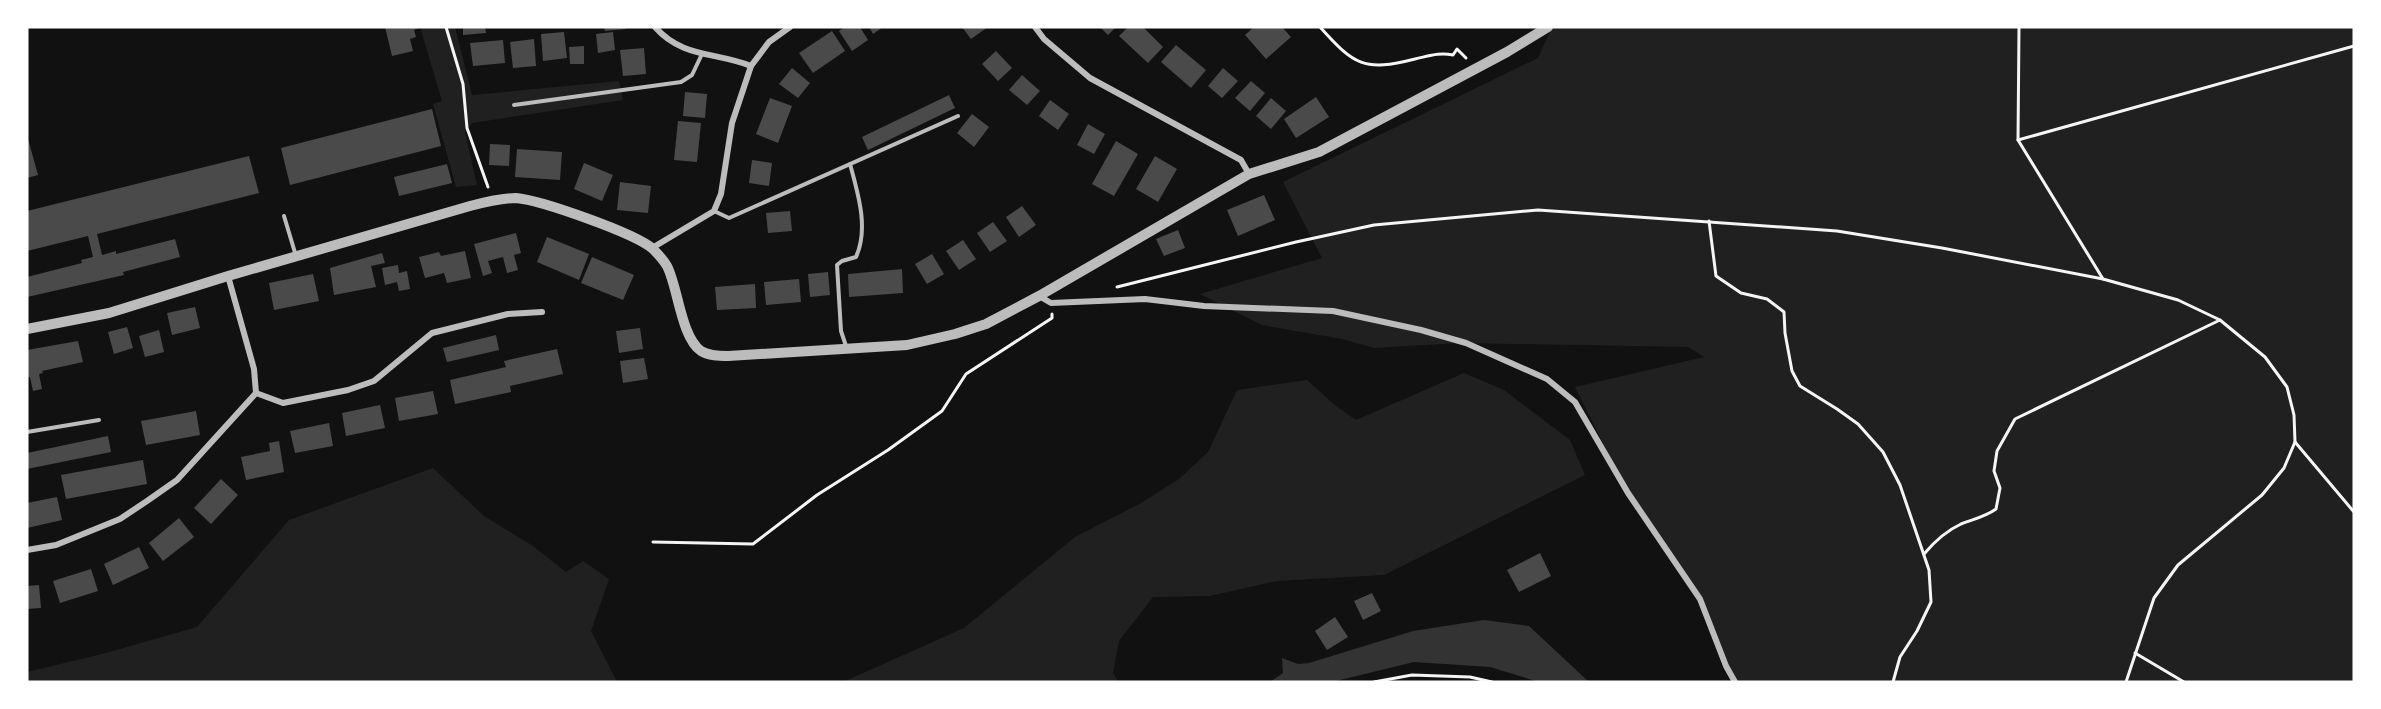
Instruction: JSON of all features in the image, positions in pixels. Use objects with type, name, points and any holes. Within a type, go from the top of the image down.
[{"type":"street","points":[[655,27],[665,38],[681,48],[736,60],[751,66]]},
{"type":"street","points":[[652,248],[714,211],[721,194],[732,123],[751,66],[769,42],[790,27]]},
{"type":"street","points":[[1035,27],[1044,39],[1090,78],[1241,160],[1249,174]]},
{"type":"street","points":[[27,329],[109,313],[296,256],[492,201],[516,198],[543,204],[618,231],[652,248],[667,267],[689,333],[700,350],[713,355],[847,350],[907,345],[986,324],[1039,296],[1249,174],[1319,152],[1507,52],[1548,27]]},
{"type":"street","points":[[27,550],[56,545],[120,519],[147,501],[177,480],[256,393],[254,369],[228,276]]},
{"type":"street","points":[[1039,296],[1051,303],[1145,299],[1204,306],[1333,311],[1421,330],[1466,343],[1547,379],[1575,402],[1628,493],[1700,599],[1726,666],[1735,682]]},
{"type":"street","points":[[256,393],[283,403],[348,390],[374,381],[432,333],[508,314],[542,312]]},
{"type":"lane","points":[[514,105],[681,82],[692,75],[702,53]]},
{"type":"lane","points":[[714,211],[729,218],[958,116]]},
{"type":"lane","points":[[847,350],[841,331],[837,265],[856,257],[861,246],[863,229],[850,164]]},
{"type":"lane","points":[[284,216],[296,256]]},
{"type":"lane","points":[[27,432],[99,420]]},
{"type":"path","points":[[446,27],[463,84],[467,128],[492,201]]},
{"type":"path","points":[[1320,27],[1344,54],[1357,61],[1377,65],[1403,62],[1440,53],[1453,55],[1457,49],[1476,68]]},
{"type":"path","points":[[2019,27],[2018,140],[2103,279]]},
{"type":"path","points":[[2018,140],[2354,46]]},
{"type":"path","points":[[1107,289],[1374,225],[1538,210],[1837,231],[1942,248],[2103,279],[2178,300],[2220,320],[2265,357],[2287,387],[2294,415],[2295,442],[2284,468],[2262,495],[2178,565],[2154,598],[2126,682]]},
{"type":"path","points":[[1709,221],[1716,276],[1741,293],[1767,299],[1784,312],[1792,371],[1800,386],[1858,424],[1883,452],[1900,485],[1929,570],[1931,602],[1917,631],[1899,657],[1893,682]]},
{"type":"path","points":[[653,542],[753,544],[817,495],[888,450],[942,411],[966,374],[1052,318],[1051,303]]},
{"type":"path","points":[[1924,554],[1934,541],[1996,509],[2000,488],[1994,471],[1997,451],[2015,419],[2220,320]]},
{"type":"path","points":[[2295,442],[2354,512]]},
{"type":"path","points":[[2135,653],[2184,682]]},
{"type":"path","points":[[1374,682],[1412,675],[1470,677],[1492,682]]},
{"type":"shaded area","points":[[420,27],[455,27],[472,95],[619,81],[623,100],[472,123],[465,132],[477,185],[456,187],[433,104],[442,101]]},
{"type":"shaded area","points":[[1552,27],[2354,27],[2354,682],[1735,682],[1700,599],[1628,493],[1575,387],[1704,357],[1688,347],[1461,343],[1374,348],[1342,339],[1262,325],[1200,294],[1322,258],[1283,182],[1538,58]]},
{"type":"shaded area","points":[[1464,373],[1504,390],[1570,440],[1585,475],[1384,575],[1277,581],[1210,596],[1153,597],[1119,641],[1113,673],[1119,682],[843,682],[964,628],[1075,537],[1141,503],[1179,479],[1208,452],[1237,390],[1307,380],[1336,406],[1356,420]]},
{"type":"shaded area","points":[[433,468],[484,516],[533,546],[566,572],[583,561],[609,579],[591,631],[617,682],[27,682],[27,672],[106,653],[197,627],[289,520]]},
{"type":"shaded area","points":[[1484,620],[1529,626],[1589,682],[1539,682],[1490,667],[1414,662],[1332,682],[1270,682],[1283,673],[1282,658],[1298,664],[1309,663],[1413,631]]},
{"type":"building","points":[[385,27],[422,27],[414,30],[416,37],[410,39],[413,51],[392,56]]},
{"type":"building","points":[[463,27],[485,27],[486,33],[463,35]]},
{"type":"building","points":[[604,27],[626,27],[626,29],[605,31]]},
{"type":"building","points":[[845,27],[860,27],[868,40],[852,51],[839,31]]},
{"type":"building","points":[[869,27],[883,27],[873,34]]},
{"type":"building","points":[[962,27],[988,27],[971,39]]},
{"type":"building","points":[[1100,27],[1116,27],[1108,35]]},
{"type":"building","points":[[1128,27],[1143,27],[1163,47],[1148,63],[1119,36]]},
{"type":"building","points":[[1254,27],[1282,27],[1291,37],[1266,59],[1245,35]]},
{"type":"building","points":[[832,31],[845,51],[813,73],[799,53]]},
{"type":"building","points":[[564,32],[567,58],[543,61],[541,34]]},
{"type":"building","points":[[613,32],[615,50],[598,53],[596,34]]},
{"type":"building","points":[[534,39],[536,66],[513,68],[510,42]]},
{"type":"building","points":[[503,40],[505,63],[473,66],[470,43]]},
{"type":"building","points":[[1176,45],[1206,70],[1191,88],[1161,62]]},
{"type":"building","points":[[584,46],[584,64],[570,64],[569,47]]},
{"type":"building","points":[[644,48],[646,74],[623,76],[620,50]]},
{"type":"building","points":[[996,51],[1012,68],[998,81],[982,64]]},
{"type":"building","points":[[792,68],[810,83],[798,98],[779,84]]},
{"type":"building","points":[[1223,68],[1238,81],[1222,98],[1208,86]]},
{"type":"building","points":[[1022,75],[1040,91],[1027,105],[1009,90]]},
{"type":"building","points":[[1251,81],[1265,93],[1250,111],[1235,98]]},
{"type":"building","points":[[685,92],[707,94],[705,118],[683,116]]},
{"type":"building","points":[[949,95],[955,108],[868,150],[862,137]]},
{"type":"building","points":[[1316,97],[1329,117],[1296,138],[1284,119]]},
{"type":"building","points":[[770,98],[792,106],[778,143],[756,134]]},
{"type":"building","points":[[1271,98],[1286,111],[1271,129],[1256,116]]},
{"type":"building","points":[[1050,100],[1069,114],[1058,130],[1039,116]]},
{"type":"building","points":[[432,109],[441,146],[290,185],[281,148]]},
{"type":"building","points":[[972,114],[989,127],[974,147],[957,133]]},
{"type":"building","points":[[678,121],[701,123],[697,162],[674,160]]},
{"type":"building","points":[[1088,124],[1105,134],[1094,154],[1077,145]]},
{"type":"building","points":[[27,135],[38,175],[27,178]]},
{"type":"building","points":[[1116,141],[1138,154],[1114,196],[1092,184]]},
{"type":"building","points":[[490,144],[510,145],[509,166],[489,165]]},
{"type":"building","points":[[517,149],[562,152],[560,180],[515,177]]},
{"type":"building","points":[[249,156],[259,193],[97,234],[102,255],[116,251],[116,254],[175,239],[180,257],[123,272],[124,275],[27,297],[27,277],[82,263],[81,260],[93,257],[88,236],[27,251],[27,211]]},
{"type":"building","points":[[1155,156],[1177,169],[1158,202],[1136,189]]},
{"type":"building","points":[[752,160],[772,163],[769,186],[749,183]]},
{"type":"building","points":[[584,163],[613,175],[602,201],[574,189]]},
{"type":"building","points":[[447,164],[452,183],[399,196],[394,177]]},
{"type":"building","points":[[620,182],[651,186],[648,213],[617,210]]},
{"type":"building","points":[[1264,195],[1275,220],[1238,236],[1227,210]]},
{"type":"building","points":[[1022,206],[1036,225],[1019,237],[1006,217]]},
{"type":"building","points":[[790,211],[792,231],[768,233],[766,213]]},
{"type":"building","points":[[993,222],[1007,241],[990,252],[977,233]]},
{"type":"building","points":[[1178,230],[1185,248],[1164,256],[1156,239]]},
{"type":"building","points":[[516,233],[521,253],[514,255],[518,270],[507,273],[503,257],[488,261],[492,273],[483,276],[474,244]]},
{"type":"building","points":[[547,237],[589,254],[579,280],[537,262]]},
{"type":"building","points":[[963,240],[976,259],[959,270],[946,251]]},
{"type":"building","points":[[465,251],[471,278],[447,283],[444,273],[425,278],[419,257],[439,252],[441,256]]},
{"type":"building","points":[[382,253],[385,263],[371,266],[376,287],[334,295],[330,268]]},
{"type":"building","points":[[932,254],[944,274],[927,284],[915,264]]},
{"type":"building","points":[[592,257],[634,275],[623,300],[581,283]]},
{"type":"building","points":[[398,265],[399,273],[407,271],[410,289],[399,291],[397,282],[385,285],[382,268]]},
{"type":"building","points":[[902,269],[903,293],[849,297],[848,274]]},
{"type":"building","points":[[828,272],[830,295],[810,297],[808,274]]},
{"type":"building","points":[[313,274],[319,301],[274,310],[269,283]]},
{"type":"building","points":[[799,279],[801,302],[766,305],[764,282]]},
{"type":"building","points":[[755,284],[756,308],[717,310],[715,287]]},
{"type":"building","points":[[195,307],[200,328],[172,335],[167,313]]},
{"type":"building","points":[[127,327],[133,348],[114,354],[108,332]]},
{"type":"building","points":[[640,328],[643,349],[619,353],[616,331]]},
{"type":"building","points":[[159,330],[164,352],[145,357],[139,336]]},
{"type":"building","points":[[496,335],[499,350],[447,362],[443,348]]},
{"type":"building","points":[[78,341],[83,362],[42,371],[43,373],[39,374],[42,389],[33,391],[30,377],[27,378],[27,350]]},
{"type":"building","points":[[557,349],[563,374],[510,386],[511,392],[455,404],[450,380],[506,367],[504,361]]},
{"type":"building","points":[[644,358],[648,379],[623,383],[620,361]]},
{"type":"building","points":[[433,391],[438,414],[399,421],[395,398]]},
{"type":"building","points":[[380,405],[385,428],[346,436],[342,413]]},
{"type":"building","points":[[196,411],[200,435],[146,445],[141,421]]},
{"type":"building","points":[[329,423],[333,446],[295,453],[290,431]]},
{"type":"building","points":[[108,436],[111,452],[27,469],[27,453]]},
{"type":"building","points":[[279,441],[284,472],[246,480],[241,457],[270,451],[269,443]]},
{"type":"building","points":[[143,460],[147,484],[66,499],[61,475]]},
{"type":"building","points":[[221,479],[238,495],[211,524],[194,508]]},
{"type":"building","points":[[57,497],[62,520],[27,528],[27,503]]},
{"type":"building","points":[[179,518],[194,537],[163,561],[149,543]]},
{"type":"building","points":[[139,547],[149,568],[113,585],[104,564]]},
{"type":"building","points":[[1540,553],[1551,576],[1519,592],[1507,570]]},
{"type":"building","points":[[91,569],[98,591],[60,603],[53,581]]},
{"type":"building","points":[[39,585],[41,608],[27,609],[27,586]]},
{"type":"building","points":[[1372,593],[1381,611],[1363,620],[1354,601]]},
{"type":"building","points":[[1335,617],[1348,637],[1327,650],[1315,631]]}]
